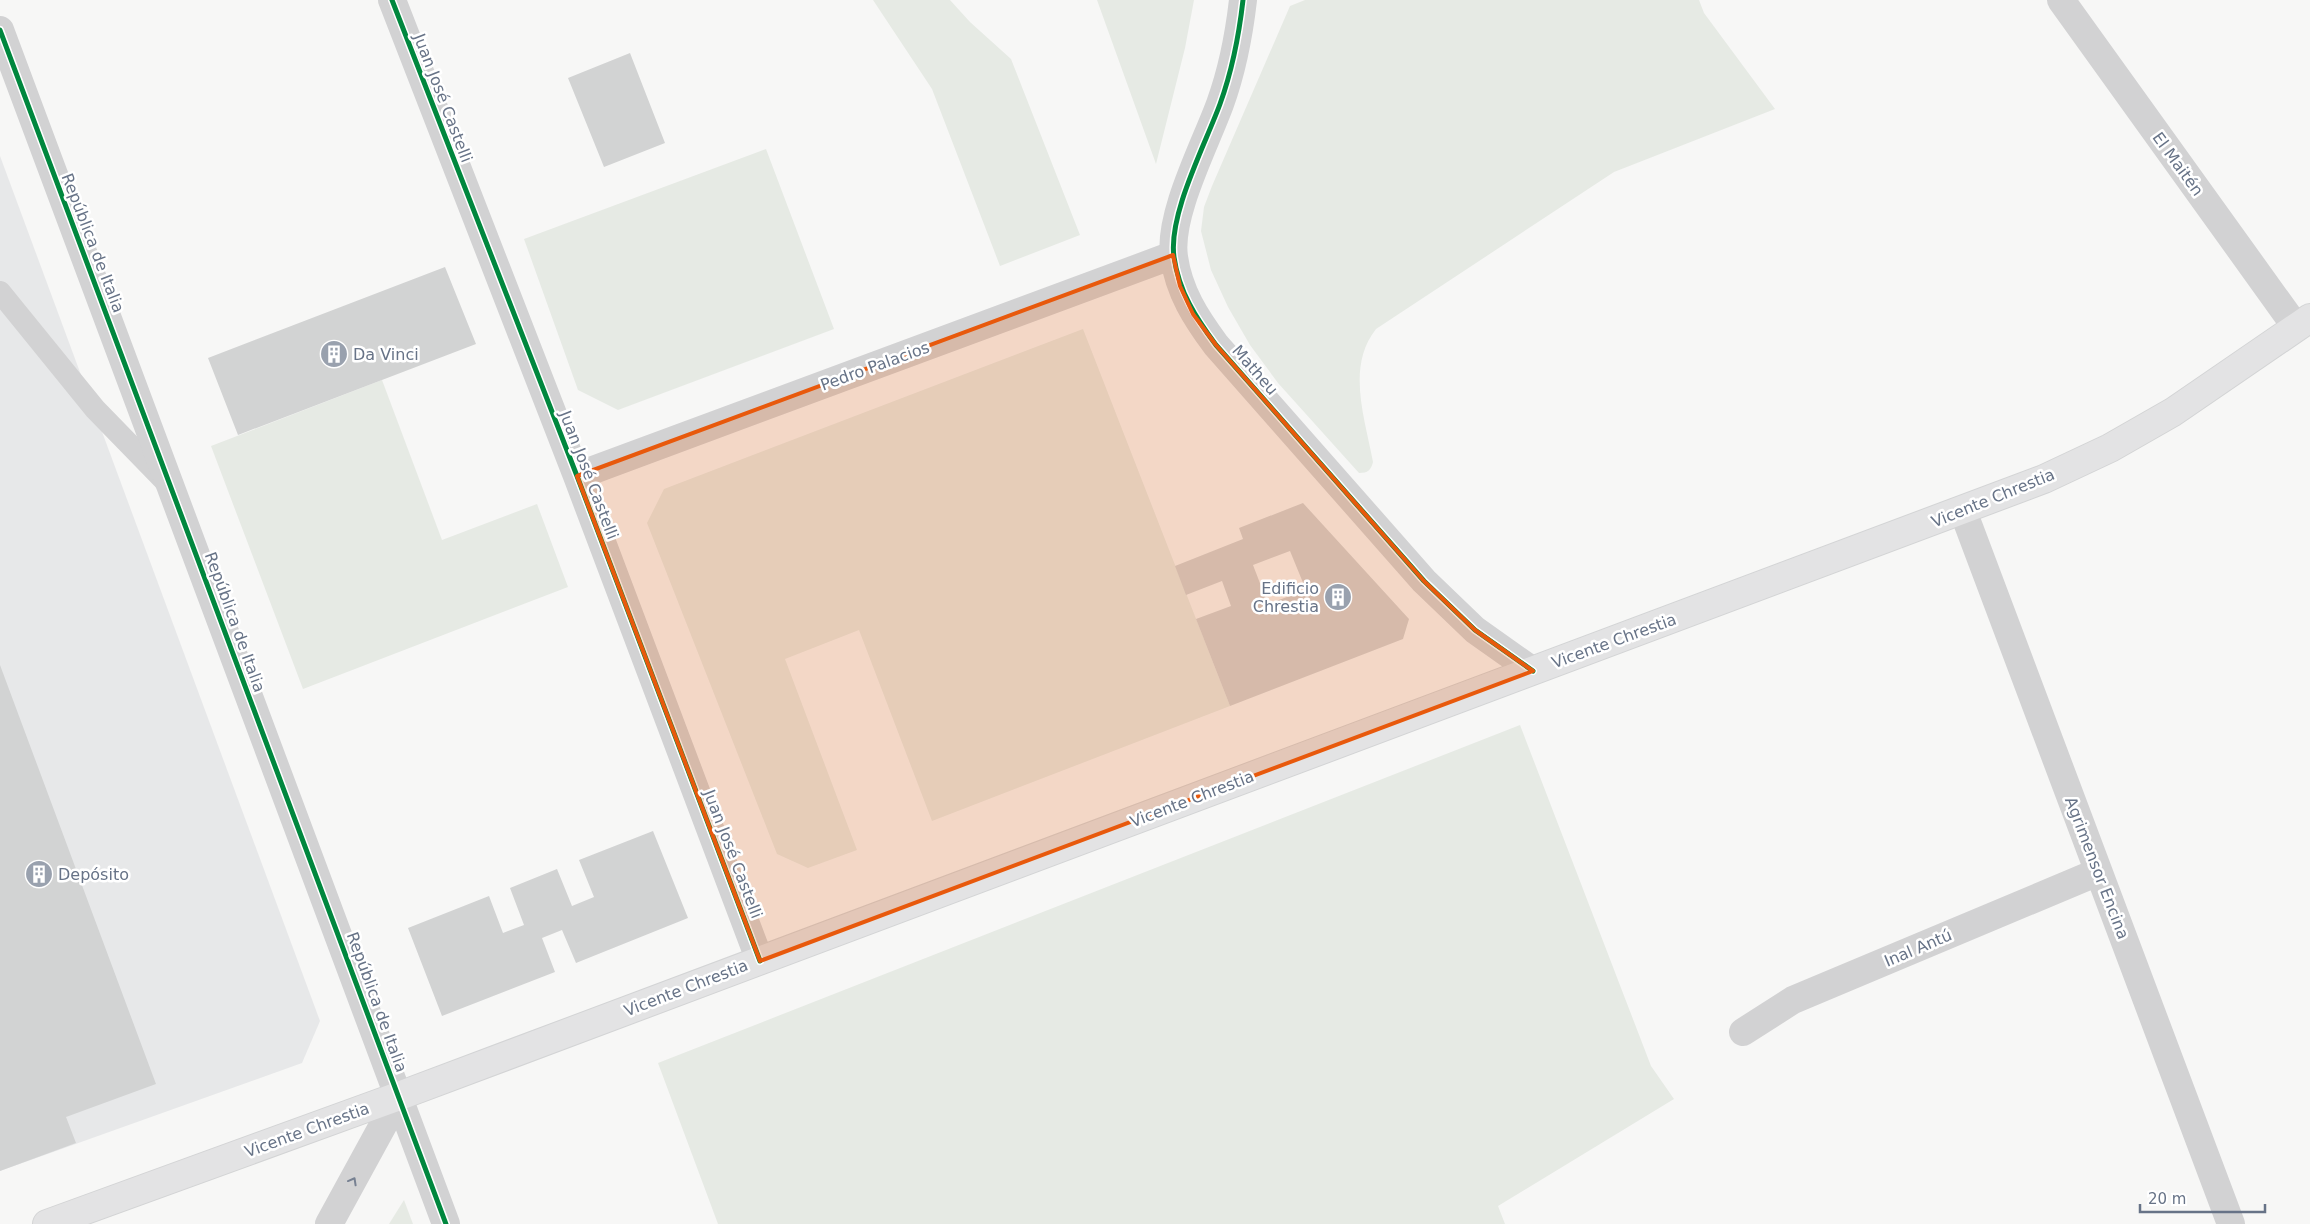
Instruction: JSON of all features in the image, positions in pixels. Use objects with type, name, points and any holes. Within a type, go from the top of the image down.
[{"type":"main road","name":"Vicente Chrestia","points":[[47,1224],[399,1096],[1963,511],[2044,479],[2110,448],[2173,412],[2303,322]]},
{"type":"street","name":"Juan José Castelli","points":[[392,0],[577,476],[760,961]]},
{"type":"street","name":"Matheu","points":[[1243,0],[1238,36],[1220,103],[1177,218],[1173,255],[1180,286],[1193,314],[1216,345],[1424,581],[1475,630],[1533,671]]},
{"type":"street","name":"El Maitén","points":[[2061,0],[2303,322]]},
{"type":"street","name":"República de Italia","points":[[0,30],[446,1224]]},
{"type":"street","name":"Pedro Palacios","points":[[577,476],[1173,255]]},
{"type":"street","name":"Agrimensor Encina","points":[[1963,511],[2231,1224]]},
{"type":"street","name":"Inal Antú","points":[[1743,1032],[1793,1000],[2098,872]]},
{"type":"street","points":[[330,1224],[399,1096]]},
{"type":"lane","points":[[0,292],[95,409],[172,487]]},
{"type":"highlighted area","points":[[1173,255],[1180,286],[1193,314],[1216,345],[1424,581],[1475,630],[1533,671],[760,961],[577,476]]},
{"type":"shaded area","points":[[873,0],[950,0],[970,22],[1011,59],[1080,235],[1000,266],[932,89]]},
{"type":"shaded area","points":[[1097,0],[1194,0],[1185,48],[1156,164]]},
{"type":"shaded area","points":[[1305,0],[1699,0],[1704,13],[1775,109],[1614,172],[1376,329],[1367,344],[1360,376],[1360,393],[1373,462],[1369,470],[1359,473],[1278,383],[1250,345],[1228,307],[1211,270],[1201,231],[1204,207],[1212,186],[1290,6]]},
{"type":"shaded area","points":[[766,149],[834,329],[618,410],[578,390],[524,239]]},
{"type":"shaded area","points":[[0,156],[320,1021],[302,1063],[0,1171]]},
{"type":"shaded area","points":[[1083,329],[1230,706],[932,821],[859,630],[785,659],[857,850],[808,868],[777,854],[647,523],[664,489]]},
{"type":"shaded area","points":[[382,380],[442,540],[537,504],[568,587],[303,689],[211,446]]},
{"type":"shaded area","points":[[1520,725],[1651,1066],[1674,1099],[1498,1206],[1505,1224],[718,1224],[658,1063]]},
{"type":"shaded area","points":[[404,1200],[413,1224],[389,1224]]},
{"type":"building","points":[[630,53],[665,143],[604,167],[568,78]]},
{"type":"building","name":"Da Vinci","points":[[445,267],[476,344],[238,435],[208,358]]},
{"type":"building","points":[[1303,503],[1409,619],[1403,639],[1230,706],[1196,619],[1231,606],[1222,581],[1186,595],[1175,566],[1243,539],[1239,528]],"holes":[[[1290,551],[1306,590],[1268,604],[1253,565]]]},
{"type":"building","name":"Depósito","points":[[0,665],[156,1084],[66,1117],[76,1143],[0,1171]]},
{"type":"building","points":[[653,831],[688,918],[576,963],[562,930],[542,938],[555,972],[442,1016],[408,928],[489,896],[503,933],[524,925],[510,888],[557,869],[572,906],[594,897],[579,860]]},
{"type":"cycle path","points":[[392,0],[577,476],[760,961]]},
{"type":"cycle path","points":[[1243,0],[1235,53],[1228,79],[1189,180],[1177,221],[1174,257],[1176,270],[1184,293],[1195,315],[1216,345],[1424,581],[1475,630],[1533,671]]},
{"type":"cycle path","points":[[0,30],[446,1224]]},
{"type":"place","name":"Da Vinci","points":[[334,354]]},
{"type":"place","name":"Edificio Chrestia","points":[[1338,597]]},
{"type":"place","name":"Depósito","points":[[39,874]]}]
